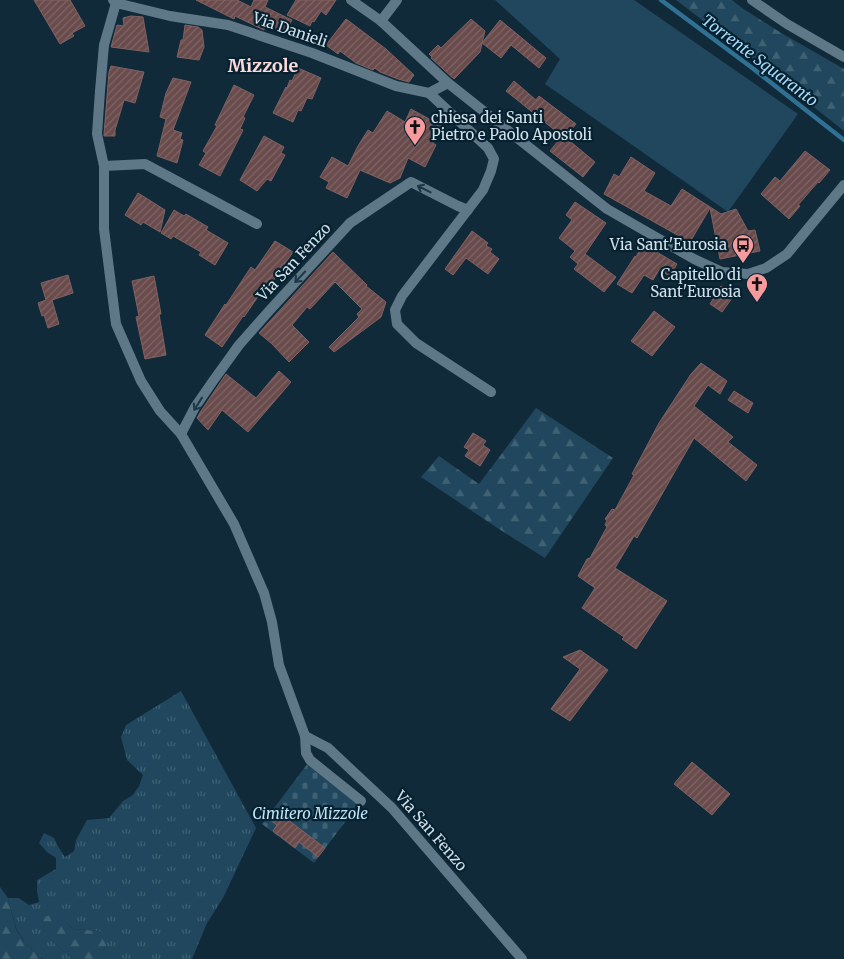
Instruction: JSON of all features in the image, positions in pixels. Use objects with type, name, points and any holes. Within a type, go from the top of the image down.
[{"type":"street","points":[[351,0],[381,21],[448,83],[607,209],[694,259],[722,272],[748,274],[766,268],[787,254],[844,184]]},
{"type":"street","points":[[381,21],[397,0]]},
{"type":"street","points":[[752,0],[786,24],[844,57]]},
{"type":"street","name":"Via Danieli","points":[[181,434],[160,411],[141,381],[116,324],[104,229],[104,166],[98,134],[104,45],[115,1],[170,16],[228,25],[312,53],[396,86],[429,93]]},
{"type":"street","points":[[448,83],[429,93],[488,148],[494,159],[484,190],[402,296],[395,310],[397,324],[416,343],[491,392]]},
{"type":"street","points":[[104,166],[145,164],[257,224]]},
{"type":"street","name":"Via San Fenzo","points":[[181,434],[213,380],[239,345],[350,223],[411,182],[468,210]]},
{"type":"street","points":[[181,434],[234,524],[264,593],[272,622],[279,666],[305,736],[306,753],[310,760],[361,801]]},
{"type":"street","name":"Via San Fenzo","points":[[305,736],[328,748],[392,808],[522,959]]},
{"type":"green space","points":[[495,0],[634,0],[798,114],[728,212],[545,84],[560,59]]},
{"type":"green space","points":[[676,0],[732,0],[783,34],[844,69],[844,131],[761,65]]},
{"type":"green space","points":[[536,408],[613,458],[545,558],[421,477],[439,456],[479,484]]},
{"type":"green space","points":[[181,691],[256,828],[223,898],[207,923],[192,959],[103,959],[103,951],[106,946],[99,931],[73,929],[67,923],[52,941],[73,959],[43,959],[25,943],[16,928],[8,898],[19,898],[29,905],[39,902],[37,880],[56,869],[56,858],[39,843],[44,833],[54,838],[65,857],[74,851],[76,840],[87,820],[109,818],[123,801],[133,795],[143,775],[127,760],[121,737],[126,725]]},
{"type":"green space","name":"Cimitero Mizzole","points":[[308,763],[358,805],[314,863],[262,824]]},
{"type":"green space","points":[[0,887],[8,898],[16,929],[25,943],[43,959],[0,959]]},
{"type":"green space","points":[[51,914],[67,923],[73,929],[99,931],[105,934],[106,946],[103,951],[103,959],[73,959],[52,941],[42,927],[43,918]]},
{"type":"building","points":[[34,0],[70,0],[85,26],[72,33],[74,36],[60,44]]},
{"type":"building","points":[[196,0],[237,0],[251,7],[254,0],[268,0],[265,7],[292,20],[284,35],[266,24],[264,30],[235,16],[234,19]]},
{"type":"building","points":[[296,0],[336,0],[326,15],[321,11],[310,26],[287,15]]},
{"type":"building","points":[[131,16],[143,17],[149,52],[111,47],[117,25],[124,26],[123,18]]},
{"type":"building","points":[[346,19],[386,49],[414,75],[409,82],[380,72],[375,68],[373,70],[356,63],[340,51],[338,54],[326,45]]},
{"type":"building","points":[[471,19],[485,31],[480,52],[454,79],[429,54],[438,45],[441,48]]},
{"type":"building","points":[[500,20],[546,58],[539,68],[511,45],[501,58],[482,43]]},
{"type":"building","points":[[185,25],[198,27],[202,30],[204,47],[199,60],[177,57],[181,40],[183,40]]},
{"type":"building","points":[[111,66],[144,72],[135,103],[124,100],[115,136],[104,136],[109,72]]},
{"type":"building","points":[[298,68],[321,78],[312,99],[307,98],[301,111],[298,110],[293,122],[273,113]]},
{"type":"building","points":[[173,78],[191,82],[173,130],[182,133],[180,139],[183,140],[177,163],[157,156],[166,119],[160,117],[166,93]]},
{"type":"building","points":[[514,81],[536,100],[539,96],[576,124],[565,137],[595,162],[583,177],[550,151],[562,136],[506,91]]},
{"type":"building","points":[[234,85],[254,95],[243,117],[245,118],[240,129],[243,130],[220,176],[199,165],[206,153],[203,151],[217,126],[215,125]]},
{"type":"building","points":[[411,109],[442,126],[433,143],[436,145],[425,167],[408,158],[400,178],[390,183],[360,170],[347,198],[326,188],[329,182],[320,177],[332,157],[348,166],[368,130],[373,133],[387,111],[405,122]]},
{"type":"building","points":[[264,136],[284,147],[281,153],[285,155],[271,181],[267,179],[257,191],[240,180]]},
{"type":"building","points":[[805,151],[830,170],[798,205],[800,206],[789,219],[761,194],[775,177],[780,181]]},
{"type":"building","points":[[631,157],[655,173],[644,191],[671,206],[682,189],[721,214],[736,209],[748,231],[755,230],[760,251],[720,259],[710,208],[690,242],[604,194],[614,174],[619,177]]},
{"type":"building","points":[[138,193],[165,210],[160,232],[143,222],[141,225],[125,215]]},
{"type":"building","points":[[575,202],[606,223],[585,254],[616,277],[604,292],[574,269],[578,264],[570,257],[575,251],[559,238],[572,220],[566,215]]},
{"type":"building","points":[[174,210],[184,216],[186,214],[208,227],[206,230],[228,243],[215,265],[199,255],[201,252],[173,236],[171,239],[161,233]]},
{"type":"building","points":[[472,231],[488,243],[486,246],[492,249],[490,252],[499,259],[488,274],[466,258],[453,275],[445,269]]},
{"type":"building","points":[[275,241],[293,252],[273,281],[270,279],[222,347],[205,335],[251,267],[255,270]]},
{"type":"building","points":[[643,244],[677,264],[670,276],[659,270],[653,280],[644,275],[632,293],[617,284]]},
{"type":"building","points":[[333,252],[366,286],[386,302],[381,317],[334,352],[329,347],[359,317],[357,314],[362,309],[335,282],[310,309],[307,307],[292,325],[309,342],[289,362],[259,333]]},
{"type":"building","points":[[68,275],[73,293],[52,300],[59,324],[48,328],[38,303],[46,300],[41,283]]},
{"type":"building","points":[[154,276],[166,355],[145,359],[136,317],[139,316],[132,281]]},
{"type":"building","points":[[721,286],[735,294],[722,312],[710,304]]},
{"type":"building","points":[[654,311],[675,327],[652,356],[631,341]]},
{"type":"building","points":[[701,363],[727,381],[720,394],[708,385],[694,406],[733,437],[728,442],[757,465],[746,481],[694,438],[637,538],[634,536],[615,568],[667,601],[636,649],[622,639],[624,637],[582,608],[595,588],[578,576],[607,527],[605,525],[607,520],[605,519],[612,509],[615,510],[659,423],[691,374]]},
{"type":"building","points":[[279,371],[291,382],[248,432],[222,410],[208,430],[197,418],[226,374],[256,398]]},
{"type":"building","points":[[734,391],[753,403],[748,413],[728,400]]},
{"type":"building","points":[[473,433],[486,441],[483,445],[490,450],[480,466],[465,456],[469,450],[464,447]]},
{"type":"building","points":[[580,650],[608,670],[570,721],[551,709],[580,669],[563,657]]},
{"type":"building","points":[[692,762],[730,794],[712,815],[674,784]]},
{"type":"building","points":[[274,809],[325,848],[318,857],[299,842],[295,848],[273,831],[277,825],[267,818]]},
{"type":"waterway","name":"Torrente Squaranto","points":[[661,0],[844,140]]},
{"type":"place","name":"chiesa dei Santi Pietro e Paolo Apostoli","points":[[415,146]]},
{"type":"place","name":"Via Sant'Eurosia","points":[[743,264]]},
{"type":"place","name":"Capitello di Sant'Eurosia","points":[[757,303]]},
{"type":"district","name":"Mizzole","points":[[263,66]]}]
